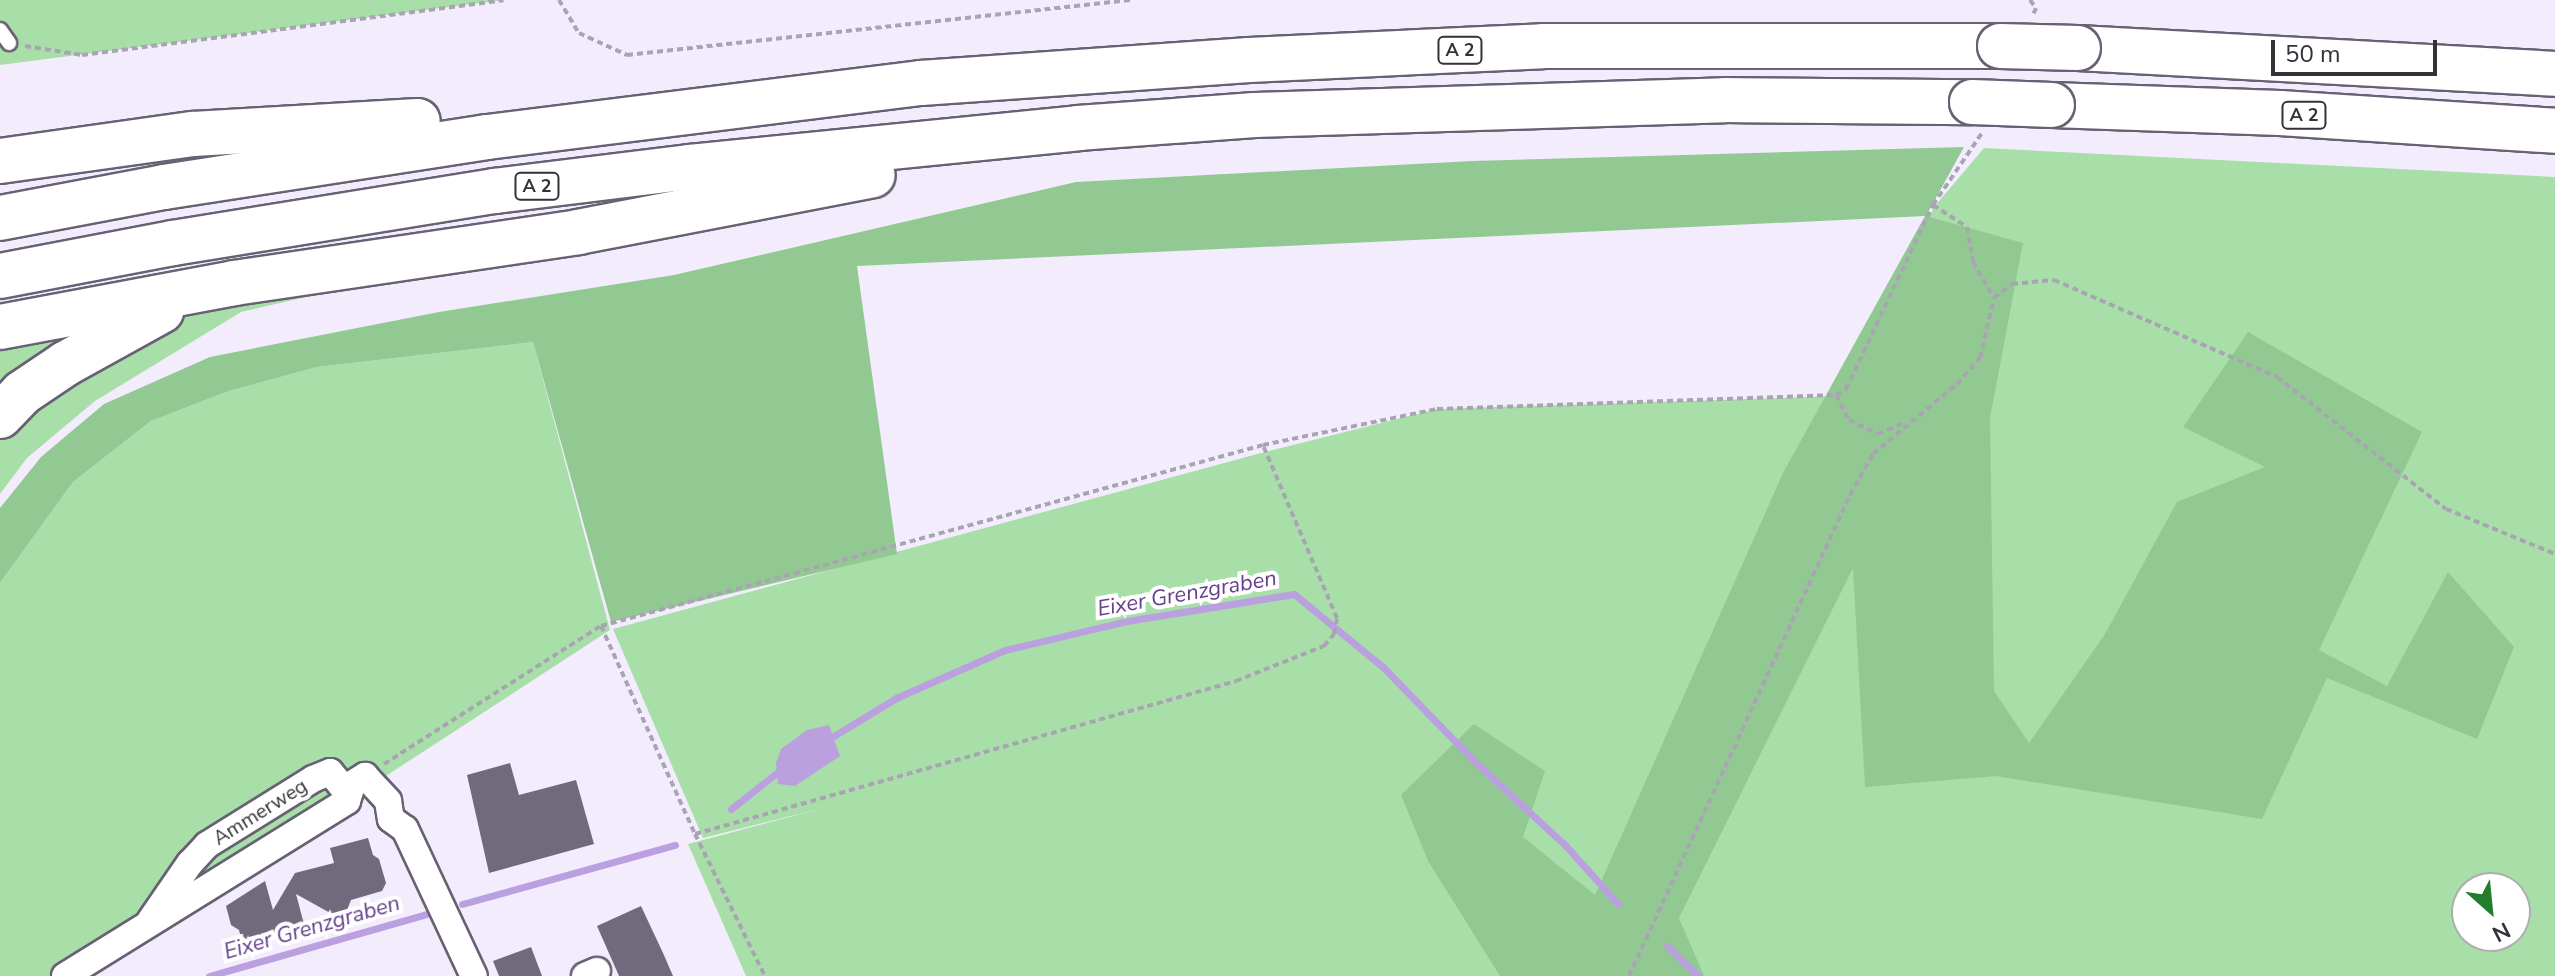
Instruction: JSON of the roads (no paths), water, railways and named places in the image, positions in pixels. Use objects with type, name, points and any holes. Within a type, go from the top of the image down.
[{"type":"highway","name":"A 2","points":[[0,218],[164,187],[487,137],[921,83],[1249,60],[1543,46],[2015,34],[2078,48],[2555,74]]},
{"type":"highway","name":"A 2","points":[[0,276],[173,243],[495,191],[690,167],[1078,128],[1255,115],[1680,102],[1977,117],[2052,105],[2280,113],[2555,131]]},
{"type":"highway","points":[[0,161],[193,134],[427,120],[487,137]]},
{"type":"highway","points":[[0,327],[234,283],[578,232],[961,160],[1078,128]]},
{"type":"highway","points":[[0,416],[22,393],[144,317],[234,283]]},
{"type":"street","name":"Ammerweg","points":[[65,976],[150,921],[352,789],[330,772],[313,779],[207,845],[190,863],[150,921]]},
{"type":"street","points":[[352,789],[388,801],[391,819],[405,829],[474,976]]},
{"type":"lane","points":[[0,30],[9,43]]},
{"type":"waterway","name":"Eixer Grenzgraben","points":[[827,740],[896,698],[1005,650],[1127,621],[1294,594],[1383,667],[1475,762],[1566,846],[1618,904]]},
{"type":"waterway","name":"Eixer Grenzgraben","points":[[731,809],[783,768]]},
{"type":"waterway","name":"Eixer Grenzgraben","points":[[462,904],[675,845]]},
{"type":"waterway","name":"Eixer Grenzgraben","points":[[209,976],[426,914]]},
{"type":"waterway","name":"Eixer Grenzgraben","points":[[1667,946],[1698,976]]}]
